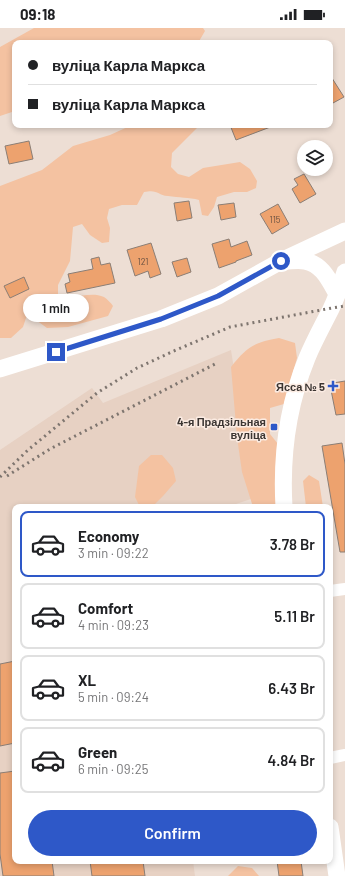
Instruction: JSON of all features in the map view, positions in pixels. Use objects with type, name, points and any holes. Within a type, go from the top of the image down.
[{"type":"main road","points":[[0,370],[161,319],[218,296],[281,261],[345,231]]},
{"type":"main road","points":[[281,261],[305,261],[319,267],[337,294]]},
{"type":"main road","points":[[284,504],[283,463],[285,442],[294,396],[307,358],[337,294],[345,272]]},
{"type":"main road","points":[[333,848],[337,876]]},
{"type":"street","points":[[333,591],[345,589]]},
{"type":"street","points":[[333,757],[345,755]]},
{"type":"shaded area","points":[[34,28],[203,28],[205,31],[200,40],[13,40]]},
{"type":"shaded area","points":[[12,40],[12,112],[0,116],[0,47]]},
{"type":"shaded area","points":[[125,128],[197,128],[172,153],[171,167],[178,174],[189,177],[203,168],[240,162],[250,169],[257,181],[256,188],[247,192],[234,192],[217,197],[214,207],[208,216],[202,215],[199,200],[172,197],[152,191],[144,192],[137,205],[122,205],[109,209],[107,218],[110,228],[109,242],[102,243],[90,235],[82,224],[73,227],[70,261],[58,285],[58,294],[69,297],[98,295],[104,297],[113,306],[108,316],[68,327],[47,328],[29,315],[26,318],[23,327],[11,338],[0,338],[0,186],[42,170],[73,146],[110,135]]},
{"type":"shaded area","points":[[279,338],[295,343],[297,358],[284,404],[270,408],[270,434],[278,444],[276,504],[252,504],[242,472],[237,437],[231,367],[241,355],[251,347]]},
{"type":"shaded area","points":[[231,350],[254,498],[236,504],[12,504],[12,864],[193,864],[195,876],[0,876],[0,450],[92,388],[103,403]]},
{"type":"shaded area","points":[[151,455],[162,455],[173,468],[176,481],[155,504],[138,504],[135,497],[139,466]]},
{"type":"shaded area","points":[[309,475],[319,481],[323,504],[306,504],[303,481]]},
{"type":"shaded area","points":[[238,866],[252,868],[259,876],[228,876]]},
{"type":"building","points":[[333,80],[344,97],[333,103]]},
{"type":"building","points":[[231,128],[268,128],[236,140]]},
{"type":"building","points":[[29,141],[33,159],[9,164],[5,146]]},
{"type":"building","points":[[300,176],[305,176],[316,194],[300,203],[292,189],[298,185],[294,179]]},
{"type":"building","points":[[189,201],[192,218],[177,221],[174,203]]},
{"type":"building","points":[[234,203],[236,217],[221,220],[218,205]]},
{"type":"building","points":[[278,204],[289,224],[272,234],[260,214]]},
{"type":"building","points":[[229,239],[231,247],[247,241],[252,255],[219,268],[212,244]]},
{"type":"building","points":[[151,243],[161,274],[150,278],[148,271],[135,276],[127,250]]},
{"type":"building","points":[[99,257],[101,265],[110,263],[115,283],[67,293],[65,284],[70,282],[68,274],[93,269],[91,259]]},
{"type":"building","points":[[187,258],[191,272],[177,277],[172,262]]},
{"type":"building","points":[[24,277],[29,289],[10,298],[4,286]]},
{"type":"building","points":[[345,381],[345,414],[336,415],[331,390],[334,389],[333,383]]},
{"type":"building","points":[[342,443],[345,464],[345,552],[340,552],[322,446]]},
{"type":"building","points":[[12,662],[12,744],[0,746],[0,664]]},
{"type":"building","points":[[12,771],[12,864],[52,864],[54,876],[3,876],[0,854],[0,773]]},
{"type":"building","points":[[90,864],[143,864],[145,876],[92,876]]},
{"type":"building","points":[[277,864],[301,864],[303,876],[279,876]]},
{"type":"railway","points":[[0,477],[28,450],[97,393],[137,368],[230,327],[345,306]]},
{"type":"railway","points":[[7,476],[50,449],[217,363]]},
{"type":"place","name":"Ясса № 5","points":[[333,386]]},
{"type":"place","name":"4-я Прадзільная вуліца","points":[[274,427]]},
{"type":"route","points":[[56,352],[161,319],[218,296],[281,261]]}]
